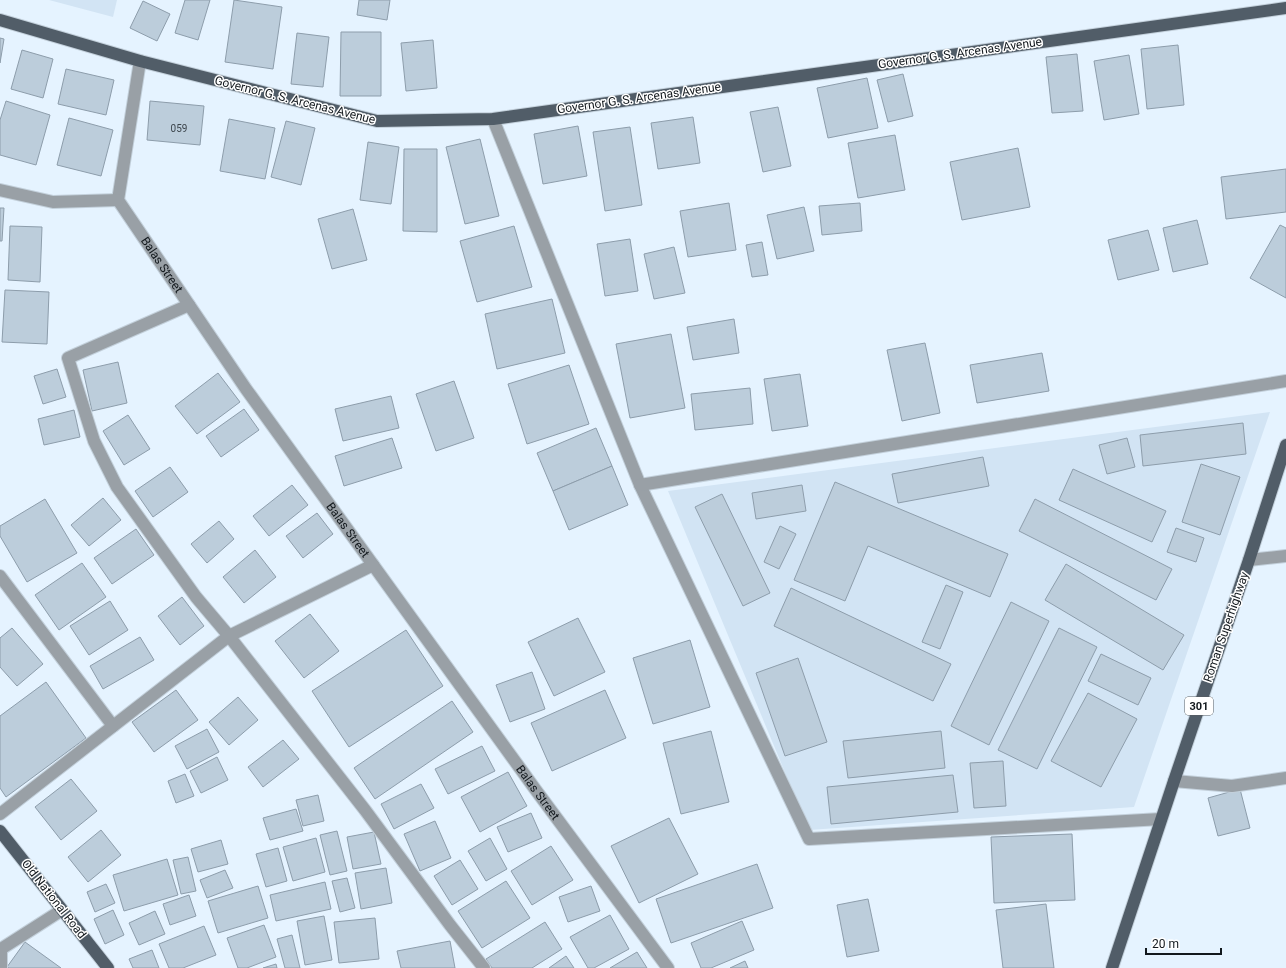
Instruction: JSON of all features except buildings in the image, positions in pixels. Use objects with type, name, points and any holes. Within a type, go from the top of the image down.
[{"type":"main road","name":"Governor G. S. Arcenas Avenue","points":[[0,20],[140,62],[377,121],[493,119],[1286,8]]},
{"type":"main road","name":"Roman Superhighway","points":[[1112,968],[1286,445]]},
{"type":"main road","name":"Old National Road","points":[[0,831],[108,968]]},
{"type":"street","points":[[0,190],[53,202],[118,200],[140,62]]},
{"type":"street","points":[[493,119],[640,485],[809,839],[1161,819]]},
{"type":"street","name":"Balas Street","points":[[118,200],[246,389],[535,789],[668,968]]},
{"type":"street","points":[[189,305],[68,358],[94,441],[117,487],[196,597],[229,636],[365,810],[450,925],[484,968]]},
{"type":"street","points":[[640,485],[1286,381]]},
{"type":"street","points":[[1249,560],[1286,556]]},
{"type":"street","points":[[0,814],[229,636],[373,565]]},
{"type":"street","points":[[0,576],[113,726]]},
{"type":"street","points":[[1174,781],[1232,786],[1286,778]]},
{"type":"street","points":[[0,968],[1,948],[62,910]]},
{"type":"shaded area","points":[[49,0],[117,0],[113,17]]},
{"type":"shaded area","points":[[1270,412],[1134,807],[809,830],[668,491]]}]
